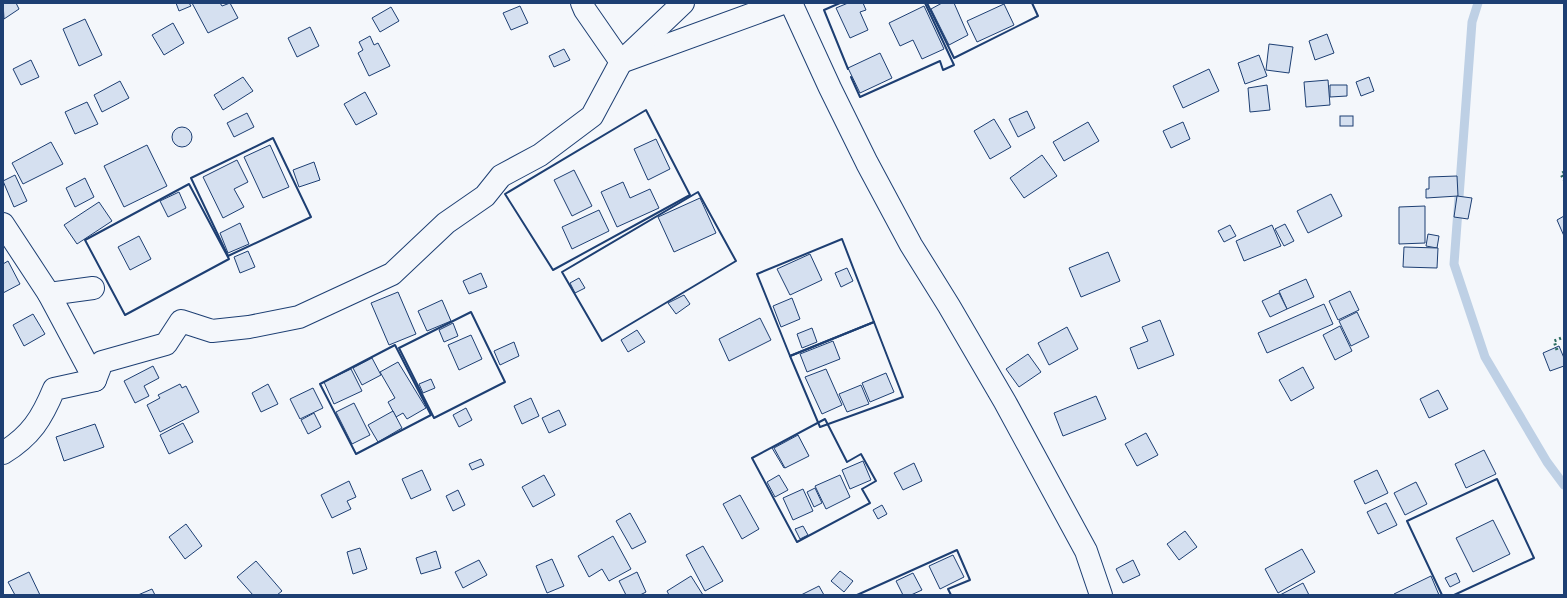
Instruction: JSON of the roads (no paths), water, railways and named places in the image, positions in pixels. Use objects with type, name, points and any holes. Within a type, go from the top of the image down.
[{"type":"street","points":[[582,3],[585,10],[621,62]]},
{"type":"street","points":[[95,380],[102,362],[166,344],[181,321],[212,331],[249,327],[299,317],[392,274],[446,223],[485,196],[501,176],[540,155],[592,116],[621,62],[683,3]]},
{"type":"street","points":[[621,62],[783,3]]},
{"type":"street","points":[[791,3],[830,88],[867,163],[912,245],[1001,395],[1086,551],[1101,595]]},
{"type":"street","points":[[3,224],[49,294],[95,380]]},
{"type":"street","points":[[49,294],[93,288]]},
{"type":"street","points":[[3,453],[21,441],[35,427],[46,408],[54,388],[95,380]]},
{"type":"waterway","points":[[1478,3],[1472,22],[1454,264],[1485,357],[1547,462],[1564,485]]}]
